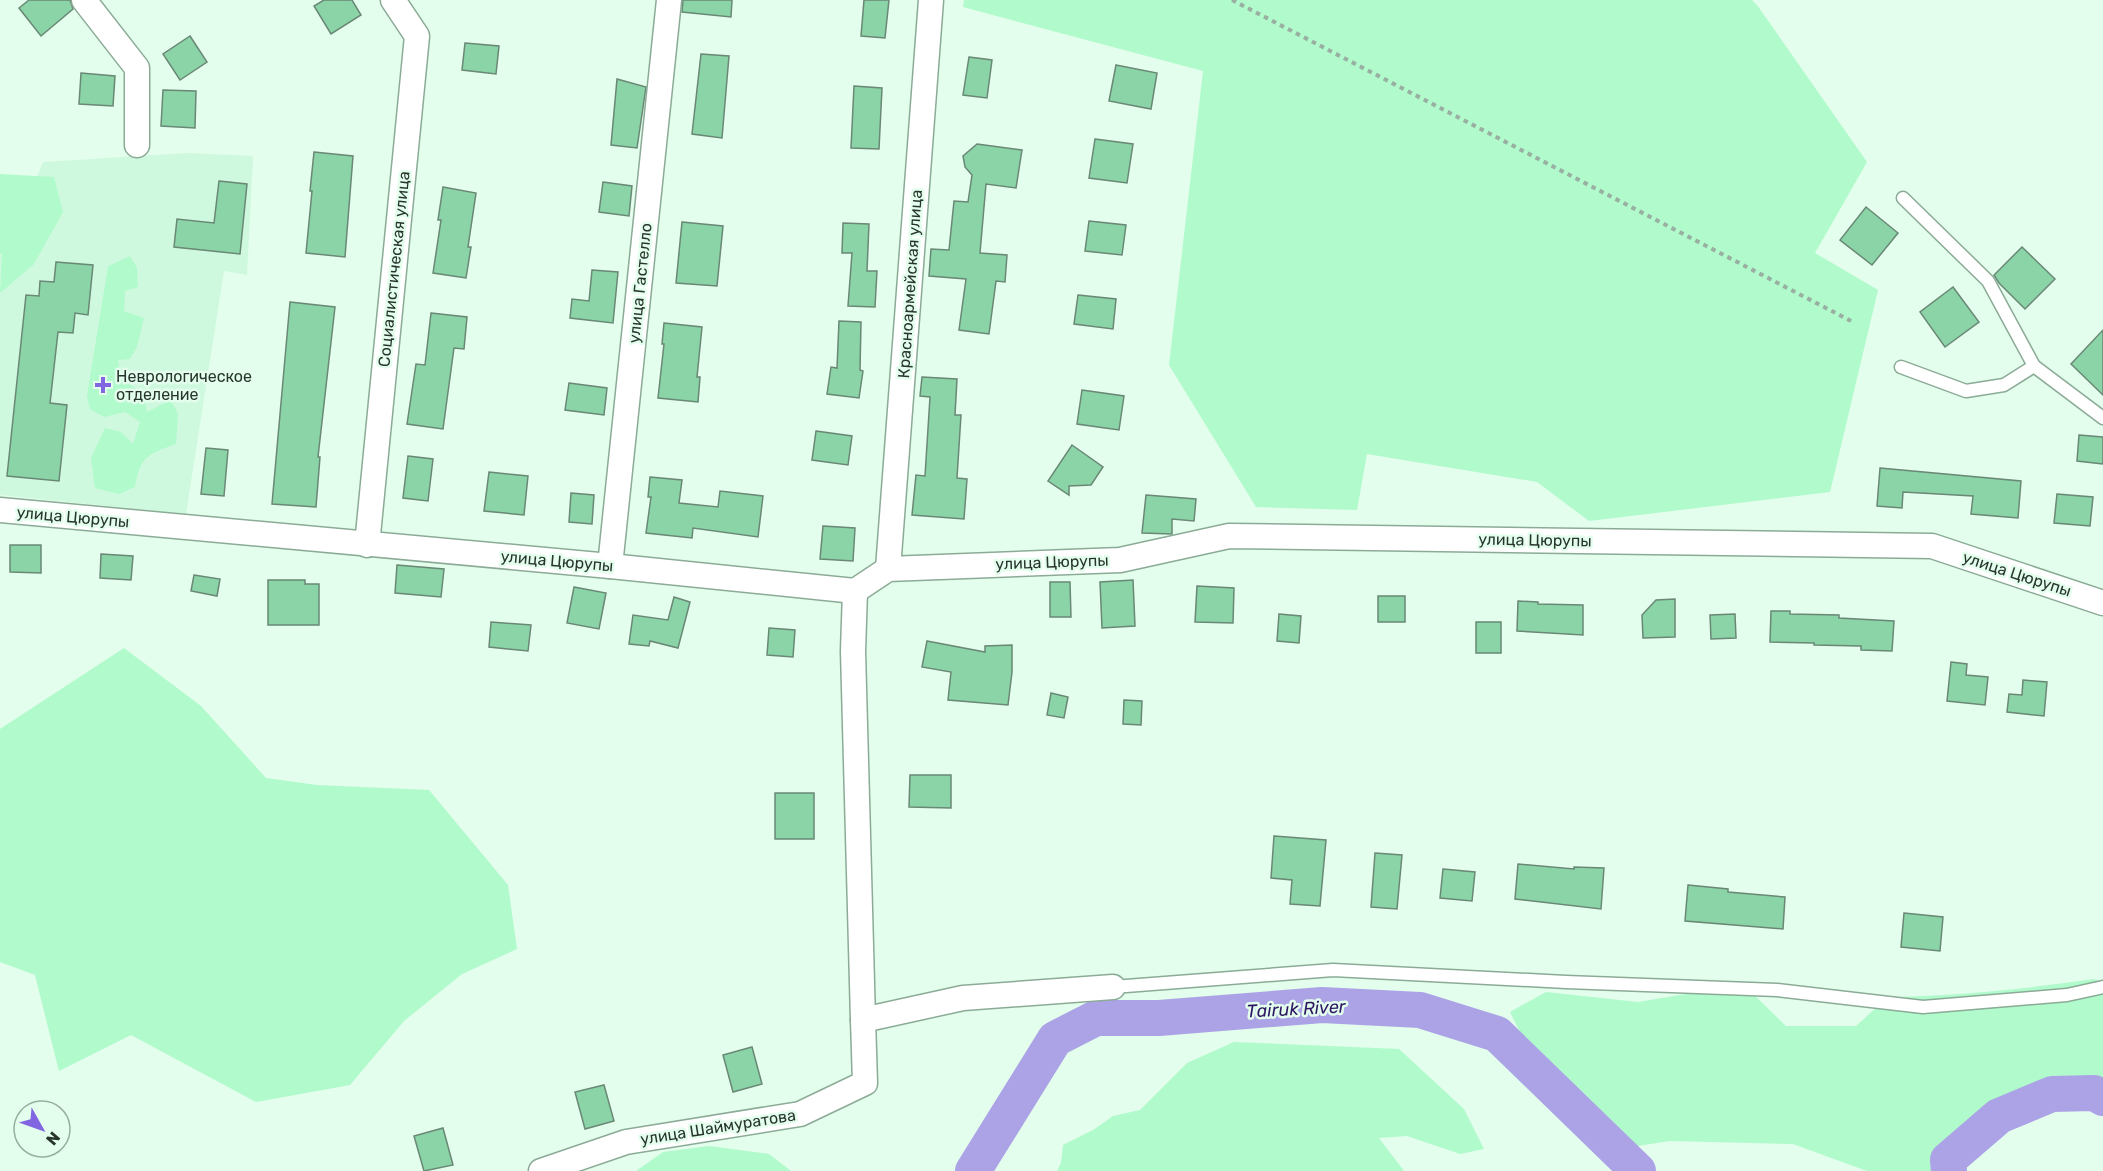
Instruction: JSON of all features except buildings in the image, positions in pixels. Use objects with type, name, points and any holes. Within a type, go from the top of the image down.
[{"type":"street","points":[[84,0],[137,68],[137,145]]},
{"type":"street","name":"Социалистическая улица","points":[[367,545],[417,36],[393,0]]},
{"type":"street","name":"улица Гастелло","points":[[610,566],[669,0]]},
{"type":"street","name":"Красноармейская улица","points":[[888,569],[931,0]]},
{"type":"street","name":"улица Цюрупы","points":[[0,510],[855,591]]},
{"type":"street","name":"улица Цюрупы","points":[[888,569],[1120,560],[1229,536],[1932,546],[2103,603]]},
{"type":"street","points":[[888,569],[855,591],[853,651],[863,1020],[963,998],[1113,987]]},
{"type":"street","name":"улица Шаймуратова","points":[[542,1171],[626,1142],[800,1114],[865,1083],[863,1020]]},
{"type":"lane","points":[[1903,198],[1988,281],[2034,366],[2103,418]]},
{"type":"lane","points":[[1901,367],[1966,391],[2004,386],[2034,366]]},
{"type":"lane","points":[[1113,987],[1334,970],[1777,990],[1923,1007],[2067,994],[2103,987]]},
{"type":"path","points":[[1232,0],[1851,321]]},
{"type":"shaded area","name":"Неврологическое отделение","points":[[187,153],[253,156],[247,275],[224,271],[186,514],[0,495],[0,207],[22,214],[43,162]]},
{"type":"green space","points":[[964,0],[1752,0],[1867,162],[1815,253],[1878,290],[1830,492],[1589,521],[1537,482],[1367,454],[1357,510],[1256,507],[1169,365],[1203,71],[963,7]]},
{"type":"green space","points":[[0,174],[54,177],[63,212],[34,264],[0,293],[2,254],[0,253]]},
{"type":"green space","points":[[130,256],[137,268],[138,287],[125,291],[124,311],[144,318],[137,347],[130,359],[118,360],[122,380],[143,393],[147,412],[171,400],[178,414],[176,444],[147,458],[140,469],[135,487],[119,494],[95,488],[91,458],[105,428],[121,432],[133,444],[140,422],[125,412],[104,417],[90,409],[87,396],[108,266]]},
{"type":"green space","points":[[124,648],[201,706],[266,778],[317,785],[429,790],[508,885],[517,949],[462,974],[404,1021],[350,1085],[256,1102],[131,1035],[59,1071],[35,975],[0,962],[0,729]]},
{"type":"green space","points":[[2094,979],[2103,982],[2103,1092],[2081,1083],[2001,1099],[1935,1171],[1867,1171],[1793,1144],[1670,1141],[1631,1147],[1532,1056],[1510,1012],[1546,992],[1638,1002],[1704,991],[1746,987],[1786,1026],[1856,1026],[1888,997],[1991,991]]},
{"type":"green space","points":[[1234,1042],[1399,1049],[1464,1109],[1484,1149],[1460,1154],[1407,1136],[1379,1138],[1404,1171],[1057,1171],[1061,1163],[1063,1145],[1093,1130],[1113,1116],[1140,1110],[1187,1063]]},
{"type":"green space","points":[[709,1146],[769,1154],[791,1171],[636,1171],[663,1152]]},
{"type":"waterway","name":"Tairuk River","points":[[973,1171],[1055,1039],[1096,1018],[1159,1018],[1322,1005],[1420,1010],[1497,1034],[1638,1171]]},
{"type":"waterway","name":"Tairuk River","points":[[1949,1171],[1948,1160],[1999,1116],[2052,1094],[2094,1093],[2103,1098]]},
{"type":"place","name":"Неврологическое отделение","points":[[103,385]]}]
